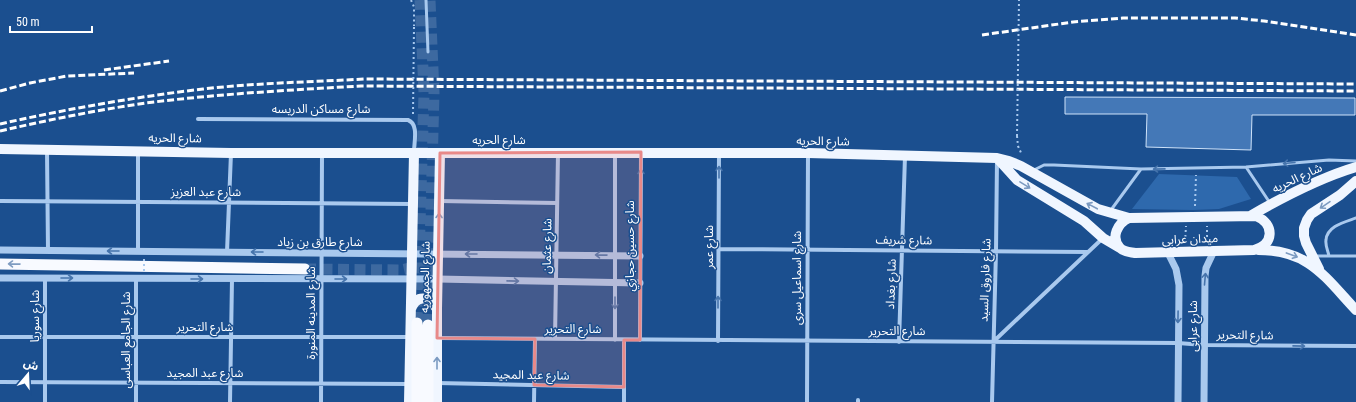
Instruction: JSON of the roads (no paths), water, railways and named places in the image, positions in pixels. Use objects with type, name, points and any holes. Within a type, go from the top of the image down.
[{"type":"highway","points":[[0,264],[305,269]]},
{"type":"highway","name":"شارع الجمهوريه","points":[[417,402],[423,324],[428,402]]},
{"type":"main road","name":"شارع الحريه","points":[[0,149],[138,150],[231,153],[808,153],[997,158],[1009,161],[1089,204],[1109,213],[1129,218]]},
{"type":"main road","name":"شارع الجمهوريه","points":[[437,402],[440,152]]},
{"type":"main road","name":"شارع الجمهوريه","points":[[409,402],[414,153]]},
{"type":"main road","points":[[997,158],[1017,180],[1084,221],[1103,238],[1120,248]]},
{"type":"main road","name":"شارع الحريه","points":[[1250,216],[1271,204],[1335,174],[1356,167]]},
{"type":"main road","points":[[1322,274],[1304,236],[1306,220],[1311,214],[1340,195],[1356,181]]},
{"type":"main road","name":"ميدان عرابى","points":[[1120,248],[1135,253],[1254,250],[1260,249],[1265,245],[1270,234],[1266,222],[1262,218],[1256,216],[1129,218]]},
{"type":"main road","points":[[1120,248],[1116,239],[1116,230],[1121,223],[1129,218]]},
{"type":"main road","points":[[1254,250],[1274,250],[1287,253],[1312,265],[1356,310]]},
{"type":"main road","points":[[410,310],[413,304],[419,299],[427,298],[433,302],[437,308]]},
{"type":"street","name":"شارع مساكن الدريسه","points":[[198,119],[408,120],[412,121],[415,126],[414,153]]},
{"type":"street","points":[[47,150],[48,251]]},
{"type":"street","points":[[138,150],[138,252]]},
{"type":"street","name":"شارع حسين حجازي","points":[[615,152],[615,340]]},
{"type":"street","name":"شارع حسين حجازي","points":[[640,340],[641,152]]},
{"type":"street","points":[[227,252],[231,153]]},
{"type":"street","name":"شارع المدينه المنورة","points":[[321,402],[322,153]]},
{"type":"street","name":"شارع عثمان","points":[[555,339],[558,153]]},
{"type":"street","name":"شارع عمر","points":[[718,341],[719,153]]},
{"type":"street","name":"شارع اسماعيل سرى","points":[[807,402],[808,153]]},
{"type":"street","name":"شارع بغداد","points":[[899,342],[905,156]]},
{"type":"street","name":"شارع فاروق السيد","points":[[992,402],[997,158]]},
{"type":"street","points":[[439,201],[558,203]]},
{"type":"street","name":"شارع عبد العزيز","points":[[0,202],[413,204]]},
{"type":"street","points":[[993,342],[1103,238]]},
{"type":"street","name":"شارع شريف","points":[[718,249],[1088,252]]},
{"type":"street","name":"شارع طارق بن زياد","points":[[0,250],[640,256]]},
{"type":"street","name":"شارع عرابى","points":[[1204,402],[1204,276],[1210,251]]},
{"type":"street","name":"شارع عرابى","points":[[1168,253],[1176,269],[1179,285],[1178,402]]},
{"type":"street","points":[[0,278],[438,279],[640,283]]},
{"type":"street","name":"شارع سوريا","points":[[45,402],[46,278]]},
{"type":"street","name":"شارع الجامع العباسى","points":[[136,278],[136,402]]},
{"type":"street","points":[[230,402],[232,279]]},
{"type":"street","name":"شارع التحرير","points":[[0,337],[410,337]]},
{"type":"street","name":"شارع التحرير","points":[[437,338],[1178,343],[1204,345],[1356,346]]},
{"type":"street","points":[[534,402],[535,339]]},
{"type":"street","points":[[624,340],[624,402]]},
{"type":"street","name":"شارع عبد المجيد","points":[[0,382],[410,384]]},
{"type":"street","name":"شارع عبد المجيد","points":[[437,383],[624,387]]},
{"type":"lane","points":[[426,0],[428,52]]},
{"type":"lane","points":[[1031,172],[1044,165],[1141,169],[1246,167],[1329,160],[1356,161]]},
{"type":"lane","points":[[1246,167],[1271,204]]},
{"type":"lane","points":[[1109,213],[1141,169]]},
{"type":"lane","points":[[1329,256],[1326,241],[1330,230],[1356,218]]},
{"type":"lane","points":[[1313,256],[1356,256]]},
{"type":"tunnel","points":[[417,323],[424,93],[420,0]]},
{"type":"tunnel","points":[[428,325],[434,93],[430,0]]},
{"type":"tunnel","points":[[305,269],[401,270],[419,266]]},
{"type":"railway","points":[[982,35],[1073,22],[1123,18],[1235,18],[1356,35]]},
{"type":"railway","points":[[104,70],[169,61]]},
{"type":"railway","points":[[0,91],[30,83],[67,76],[134,73]]},
{"type":"railway","points":[[0,124],[101,104],[203,89],[263,84],[364,79],[1356,84]]},
{"type":"railway","points":[[0,131],[146,103],[227,95],[361,86],[1356,91]]}]
